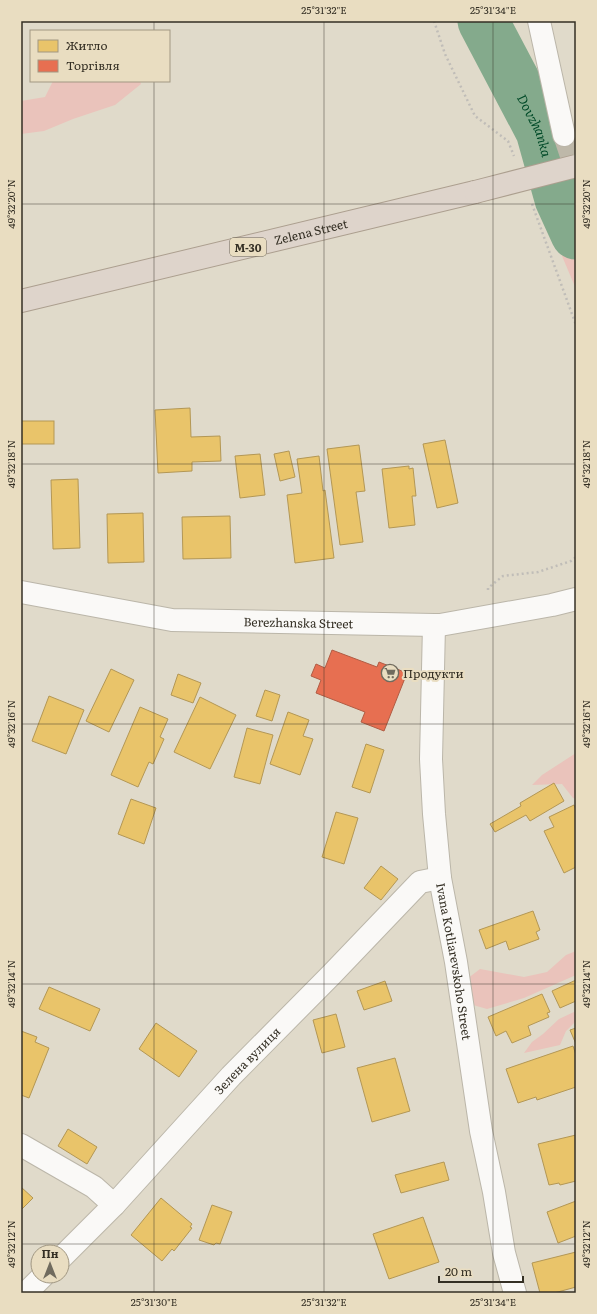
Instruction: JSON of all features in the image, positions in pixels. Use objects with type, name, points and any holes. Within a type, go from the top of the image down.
[{"type":"highway","name":"Zelena Street","points":[[21,301],[475,192],[576,166]]},
{"type":"street","points":[[539,21],[564,135]]},
{"type":"street","name":"Berezhanska Street","points":[[21,592],[172,620],[434,625],[552,605],[576,599]]},
{"type":"street","name":"Ivana Kotliarevskoho Street","points":[[434,625],[431,759],[440,878],[456,962],[481,1131],[494,1192],[504,1253],[515,1293]]},
{"type":"street","name":"Зелена вулиця","points":[[70,1249],[114,1205],[231,1076],[420,882],[440,878]]},
{"type":"street","points":[[21,1145],[94,1187],[114,1205]]},
{"type":"street","points":[[26,1293],[35,1284]]},
{"type":"path","points":[[481,618],[488,588],[503,576],[538,572],[571,561],[576,557]]},
{"type":"shaded area","points":[[52,82],[140,82],[141,84],[115,105],[73,119],[44,131],[21,134],[21,101],[45,97]]},
{"type":"shaded area","points":[[576,202],[576,289],[562,256],[556,229]]},
{"type":"shaded area","points":[[576,753],[576,799],[573,798],[562,784],[532,785],[542,775]]},
{"type":"shaded area","points":[[576,951],[576,975],[524,998],[487,1009],[466,1003],[463,982],[480,969],[524,977],[547,972],[566,955]]},
{"type":"shaded area","points":[[576,1011],[576,1021],[566,1031],[560,1045],[524,1053],[532,1042],[559,1019]]},
{"type":"building: Житло","points":[[190,408],[191,437],[220,436],[221,461],[192,462],[192,471],[158,473],[155,410]]},
{"type":"building: Житло","points":[[21,421],[54,421],[54,444],[21,444]]},
{"type":"building: Житло","points":[[445,440],[458,503],[437,508],[423,444]]},
{"type":"building: Житло","points":[[359,445],[365,491],[356,492],[363,542],[340,545],[327,449]]},
{"type":"building: Житло","points":[[289,451],[295,477],[280,481],[274,454]]},
{"type":"building: Житло","points":[[260,454],[265,495],[240,498],[235,456]]},
{"type":"building: Житло","points":[[319,456],[334,558],[295,563],[287,495],[302,493],[297,459]]},
{"type":"building: Житло","points":[[409,466],[409,469],[413,468],[416,496],[412,496],[415,525],[389,528],[382,469]]},
{"type":"building: Житло","points":[[78,479],[80,548],[53,549],[51,480]]},
{"type":"building: Житло","points":[[143,513],[144,562],[108,563],[107,514]]},
{"type":"building: Житло","points":[[230,516],[231,558],[183,559],[182,517]]},
{"type":"building: Житло","points":[[111,669],[134,680],[109,732],[86,721]]},
{"type":"building: Житло","points":[[178,674],[201,683],[193,703],[171,695]]},
{"type":"building: Житло","points":[[265,690],[280,695],[272,721],[256,716]]},
{"type":"building: Житло","points":[[49,696],[84,710],[66,754],[32,741]]},
{"type":"building: Житло","points":[[200,697],[236,715],[210,769],[174,752]]},
{"type":"building: Житло","points":[[140,707],[168,719],[160,737],[164,739],[153,764],[149,762],[138,787],[111,775]]},
{"type":"building: Житло","points":[[288,712],[309,720],[303,736],[313,739],[300,775],[270,764]]},
{"type":"building: Житло","points":[[247,728],[273,735],[260,784],[234,777]]},
{"type":"building: Житло","points":[[366,744],[384,750],[370,793],[352,787]]},
{"type":"building: Житло","points":[[554,783],[564,801],[530,821],[526,815],[495,832],[490,824],[521,806],[520,803]]},
{"type":"building: Житло","points":[[131,799],[156,808],[144,844],[118,834]]},
{"type":"building: Житло","points":[[574,805],[576,810],[576,867],[564,873],[544,831],[554,827],[549,817]]},
{"type":"building: Житло","points":[[336,812],[358,818],[344,864],[322,857]]},
{"type":"building: Житло","points":[[381,866],[398,879],[381,900],[364,888]]},
{"type":"building: Житло","points":[[533,911],[540,930],[536,932],[539,939],[509,950],[506,941],[486,949],[479,930]]},
{"type":"building: Житло","points":[[576,980],[576,1001],[560,1008],[552,991]]},
{"type":"building: Житло","points":[[385,981],[392,1001],[364,1010],[357,991]]},
{"type":"building: Житло","points":[[49,987],[100,1009],[90,1031],[39,1009]]},
{"type":"building: Житло","points":[[542,994],[550,1012],[547,1013],[549,1017],[528,1026],[531,1035],[512,1043],[506,1031],[496,1036],[488,1017]]},
{"type":"building: Житло","points":[[336,1014],[345,1047],[322,1053],[313,1020]]},
{"type":"building: Житло","points":[[156,1023],[197,1051],[179,1077],[139,1049]]},
{"type":"building: Житло","points":[[576,1028],[576,1044],[570,1030]]},
{"type":"building: Житло","points":[[21,1031],[37,1037],[35,1042],[49,1048],[29,1098],[21,1095]]},
{"type":"building: Житло","points":[[573,1046],[576,1055],[576,1087],[537,1100],[536,1097],[518,1103],[506,1069]]},
{"type":"building: Житло","points":[[395,1058],[410,1111],[372,1122],[357,1068]]},
{"type":"building: Житло","points":[[68,1129],[97,1147],[87,1164],[58,1146]]},
{"type":"building: Житло","points":[[576,1135],[576,1181],[560,1185],[559,1183],[549,1185],[538,1144]]},
{"type":"building: Житло","points":[[444,1162],[449,1180],[401,1193],[395,1175]]},
{"type":"building: Житло","points":[[21,1187],[33,1198],[21,1210]]},
{"type":"building: Житло","points":[[161,1198],[192,1224],[190,1227],[192,1228],[174,1251],[172,1249],[162,1261],[131,1235]]},
{"type":"building: Житло","points":[[576,1201],[576,1236],[558,1243],[547,1212]]},
{"type":"building: Житло","points":[[212,1205],[232,1212],[220,1244],[216,1243],[214,1245],[199,1240]]},
{"type":"building: Житло","points":[[423,1217],[439,1262],[389,1279],[373,1234]]},
{"type":"building: Житло","points":[[576,1252],[576,1287],[554,1293],[540,1293],[532,1263]]},
{"type":"building: Торгівля","points":[[332,650],[377,667],[379,662],[407,673],[384,731],[361,722],[365,712],[316,693],[321,680],[311,676],[316,664],[325,668]]},
{"type":"waterway","name":"Dovzhanka","points":[[483,21],[541,131],[560,199],[576,234]]},
{"type":"tunnel","points":[[564,135],[576,171]]},
{"type":"place","name":"Продукти","points":[[390,673]]}]
